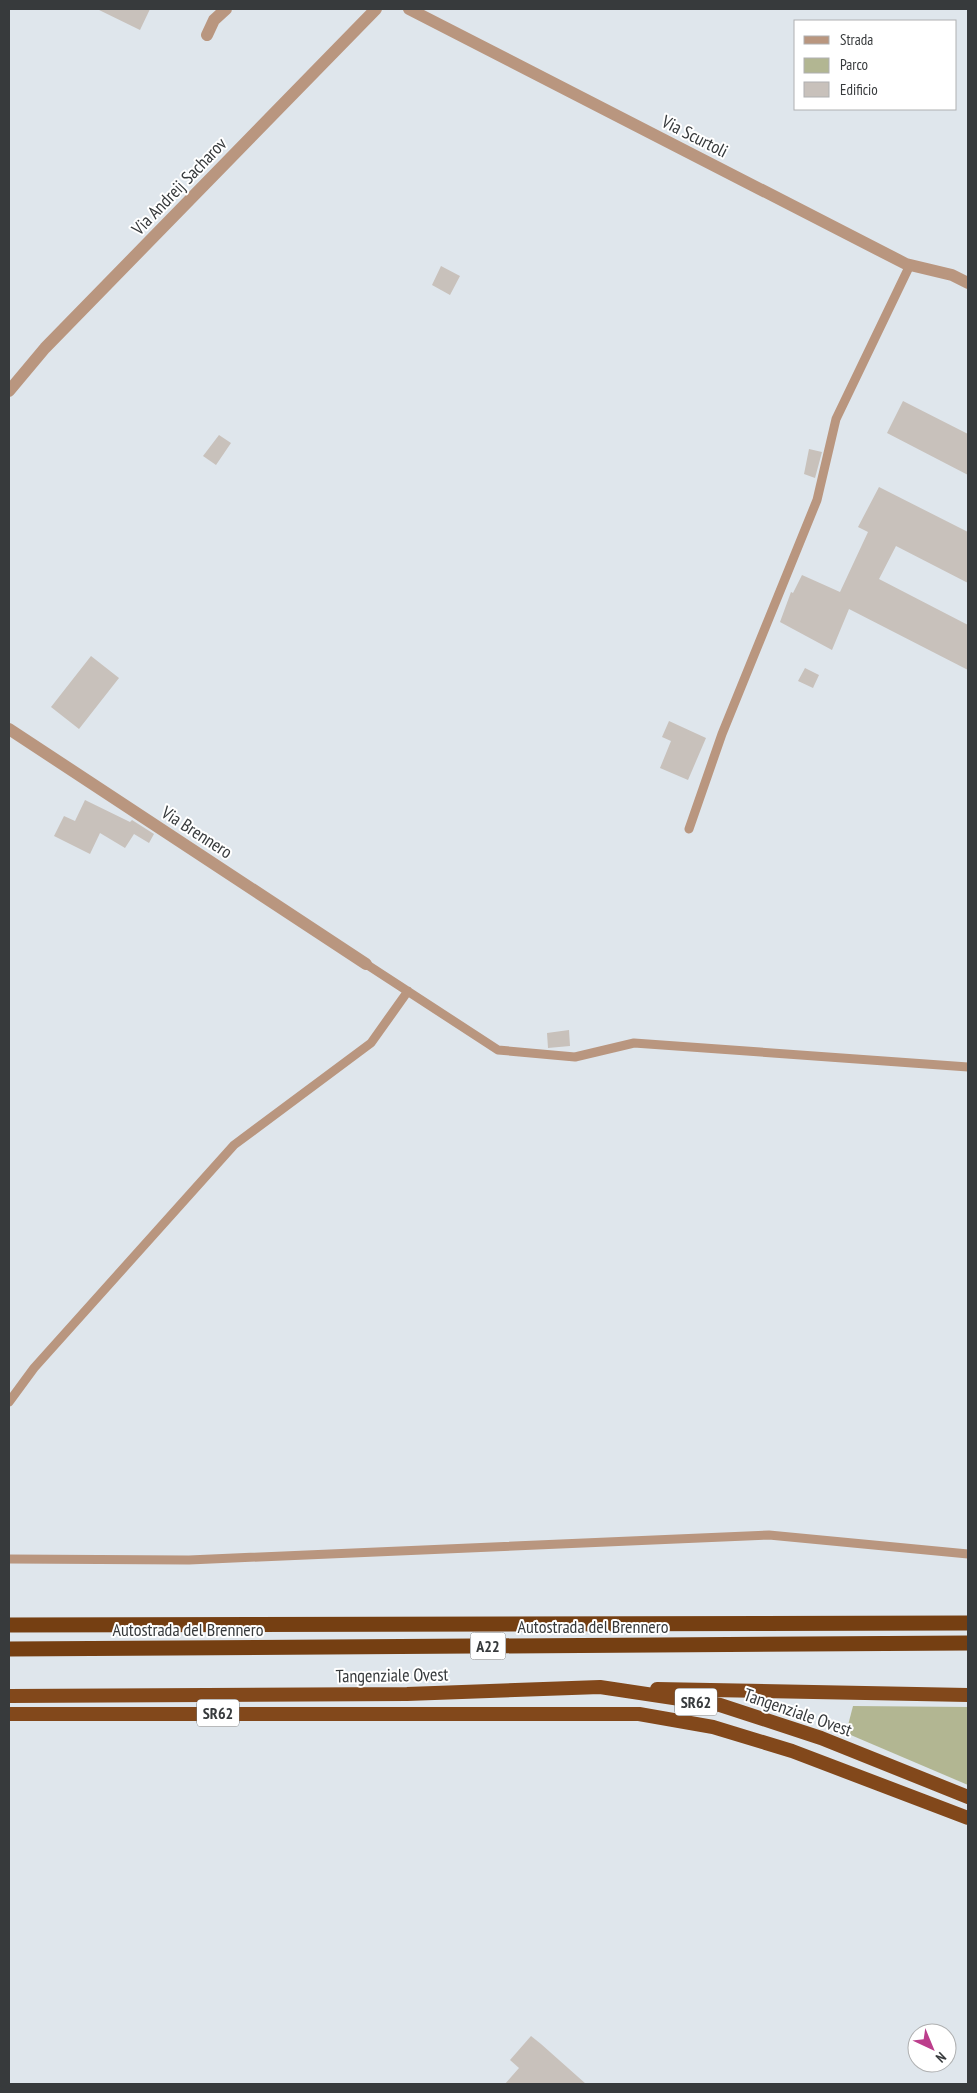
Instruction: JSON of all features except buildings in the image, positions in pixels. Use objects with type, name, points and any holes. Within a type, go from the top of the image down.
[{"type":"highway","name":"Autostrada del Brennero","points":[[9,1625],[968,1623]]},
{"type":"highway","name":"Autostrada del Brennero","points":[[9,1648],[968,1643]]},
{"type":"highway","points":[[600,1688],[968,1695]]},
{"type":"highway","name":"Tangenziale Ovest","points":[[9,1696],[408,1694],[600,1688],[720,1705],[821,1738],[968,1797]]},
{"type":"highway","name":"Tangenziale Ovest","points":[[9,1714],[639,1714],[713,1728],[792,1751],[968,1818]]},
{"type":"highway","points":[[942,1807],[968,1829]]},
{"type":"street","points":[[208,34],[214,20],[226,9]]},
{"type":"street","name":"Via Andreij Sacharov","points":[[9,390],[45,348],[376,9]]},
{"type":"street","name":"Via Scurtoli","points":[[409,9],[910,265],[952,275],[968,283]]},
{"type":"street","name":"Via Brennero","points":[[9,729],[366,964]]},
{"type":"lane","points":[[689,829],[722,734],[817,500],[836,419],[910,265]]},
{"type":"lane","points":[[366,964],[498,1050],[575,1057],[634,1043],[968,1067]]},
{"type":"lane","points":[[9,1402],[34,1368],[234,1145],[371,1043],[408,991]]},
{"type":"lane","points":[[9,1559],[189,1560],[769,1535],[968,1554]]},
{"type":"green space","points":[[853,1706],[968,1707],[968,1785],[846,1733]]}]
